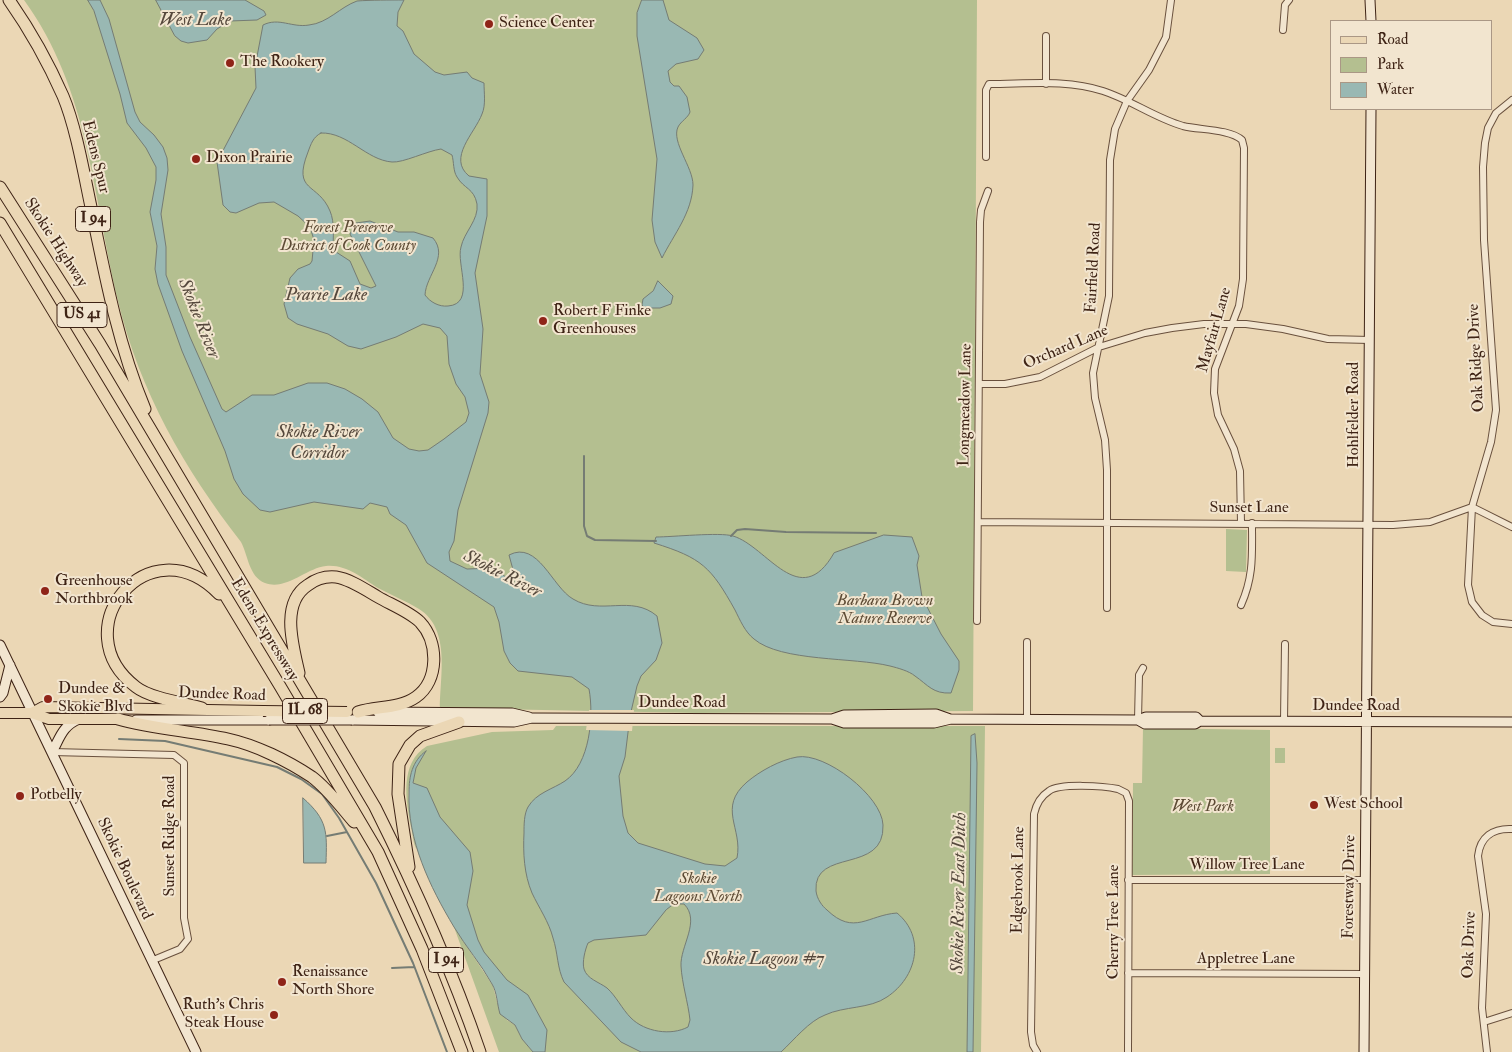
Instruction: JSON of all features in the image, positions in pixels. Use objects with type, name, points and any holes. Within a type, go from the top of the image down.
[{"type":"highway","name":"Edens Spur","points":[[9,0],[32,34],[64,98],[83,170],[113,315],[125,357],[159,446]]},
{"type":"highway","name":"Skokie Highway","points":[[0,187],[100,344],[159,446]]},
{"type":"highway","name":"US 41","points":[[0,223],[73,342]]},
{"type":"highway","name":"I 94","points":[[0,238],[24,275],[73,342]]},
{"type":"highway","name":"Edens Expressway","points":[[73,342],[378,852],[414,931],[462,1052]]},
{"type":"highway","name":"Edens Expressway","points":[[159,446],[375,807],[411,879],[460,992],[480,1052]]},
{"type":"highway","points":[[202,708],[137,689],[119,671],[109,650],[108,627],[112,608],[120,593],[135,580],[152,572],[173,570],[195,576],[212,587],[231,606]]},
{"type":"highway","points":[[301,682],[293,647],[291,614],[298,591],[316,579],[337,577],[361,587],[420,622],[429,636],[433,649],[434,667],[429,681],[418,696],[395,706],[373,707],[352,715]]},
{"type":"highway","points":[[118,720],[230,739],[272,755],[312,778],[335,799],[378,852]]},
{"type":"highway","points":[[411,879],[398,794],[399,764],[410,745],[420,736],[459,722]]},
{"type":"main road","points":[[1370,0],[1371,20]]},
{"type":"main road","name":"Hohlfelder Road","points":[[1368,722],[1370,110]]},
{"type":"main road","name":"Skokie Boulevard","points":[[0,645],[196,1052]]},
{"type":"main road","points":[[0,697],[3,693],[10,665]]},
{"type":"main road","name":"Dundee Road","points":[[32,713],[43,707],[202,708],[459,722],[514,722],[532,718]]},
{"type":"main road","name":"Dundee Road","points":[[0,714],[32,713],[50,719],[118,720],[269,720],[352,715],[512,713],[532,718],[832,719],[844,723],[934,724],[951,719],[1138,720],[1146,717],[1196,717],[1200,721],[1512,722]]},
{"type":"main road","points":[[52,752],[68,724],[80,719]]},
{"type":"main road","name":"Forestway Drive","points":[[1364,1052],[1368,722]]},
{"type":"street","name":"Fairfield Road","points":[[1107,608],[1108,470],[1105,440],[1093,385],[1094,361],[1099,347],[1109,296],[1110,160],[1116,129],[1127,101],[1149,70],[1166,37],[1171,0]]},
{"type":"street","points":[[1283,30],[1285,5],[1289,0]]},
{"type":"street","points":[[1046,36],[1046,84]]},
{"type":"street","points":[[986,157],[987,87],[989,84],[1046,84],[1086,87],[1127,101]]},
{"type":"street","name":"Oak Ridge Drive","points":[[1512,100],[1496,113],[1488,128],[1485,143],[1483,167],[1484,240],[1496,410],[1491,442],[1472,507],[1469,594],[1476,610],[1486,619],[1512,624]]},
{"type":"street","name":"Mayfair Lane","points":[[1127,101],[1174,123],[1228,133],[1242,140],[1244,148],[1243,278],[1239,306],[1216,369],[1214,393],[1218,416],[1234,449],[1240,471],[1241,523]]},
{"type":"street","name":"Longmeadow Lane","points":[[977,621],[980,222],[981,210],[988,191]]},
{"type":"street","name":"Orchard Lane","points":[[980,384],[1005,384],[1040,377],[1099,347],[1145,333],[1172,328],[1232,324],[1283,329],[1328,339],[1370,340]]},
{"type":"street","points":[[1472,507],[1512,526]]},
{"type":"street","name":"Sunset Lane","points":[[978,522],[1413,524],[1430,522],[1472,507]]},
{"type":"street","points":[[1241,605],[1252,574],[1252,523]]},
{"type":"street","points":[[1027,642],[1027,720]]},
{"type":"street","points":[[1284,721],[1285,644]]},
{"type":"street","points":[[1138,720],[1139,675],[1143,668]]},
{"type":"street","name":"Sunset Ridge Road","points":[[52,752],[174,755],[184,763],[184,918],[188,939],[180,950],[151,961]]},
{"type":"street","name":"Edgebrook Lane","points":[[1037,1052],[1033,1045],[1031,1032],[1033,820],[1036,808],[1044,795],[1054,788],[1112,788],[1126,793]]},
{"type":"street","name":"Cherry Tree Lane","points":[[1126,793],[1130,806],[1128,1052]]},
{"type":"street","name":"Oak Drive","points":[[1487,1052],[1484,1022],[1486,914],[1478,856],[1482,841],[1495,830],[1512,829]]},
{"type":"street","name":"Willow Tree Lane","points":[[1128,880],[1366,880]]},
{"type":"street","name":"Appletree Lane","points":[[1128,973],[1364,974]]},
{"type":"street","points":[[1484,1022],[1512,1013]]},
{"type":"green space","name":"Forest Preserve District of Cook County","points":[[24,0],[977,0],[973,711],[696,713],[440,708],[442,654],[440,641],[436,628],[419,609],[378,588],[354,572],[340,567],[326,566],[318,568],[281,584],[273,585],[260,580],[252,571],[241,542],[201,486],[166,428],[138,367],[118,301],[86,145],[76,107],[63,70],[46,34]]},
{"type":"green space","points":[[1226,529],[1247,530],[1246,572],[1226,571]]},
{"type":"green space","name":"Skokie Lagoons North","points":[[556,726],[985,726],[981,1052],[542,1052],[495,977],[412,806],[414,768],[424,753],[416,763],[411,774],[408,799],[417,850],[406,794],[408,772],[412,762],[418,753],[427,746],[492,732],[553,730]]},
{"type":"green space","name":"West Park","points":[[1143,728],[1270,730],[1270,874],[1132,875],[1133,783],[1142,783]]},
{"type":"green space","points":[[1275,748],[1285,748],[1285,763],[1275,763]]},
{"type":"green space","points":[[454,927],[493,986],[497,1002],[507,1020],[515,1025],[522,1039],[533,1052],[499,1052]]},
{"type":"water","points":[[88,0],[100,0],[109,19],[135,112],[140,122],[154,135],[163,147],[167,158],[168,170],[161,214],[166,247],[166,275],[190,337],[222,409],[226,412],[252,395],[274,395],[308,383],[327,383],[345,389],[362,399],[378,412],[393,438],[409,449],[419,451],[428,450],[444,439],[466,422],[469,413],[465,397],[456,384],[449,364],[447,336],[440,328],[423,324],[396,337],[361,349],[348,346],[328,334],[297,324],[288,318],[284,304],[290,278],[298,269],[310,264],[312,261],[314,240],[310,227],[298,216],[274,202],[259,203],[236,213],[230,212],[223,205],[217,162],[256,88],[255,67],[263,25],[269,23],[280,22],[303,26],[316,24],[357,1],[404,0],[398,12],[397,26],[403,31],[414,54],[435,72],[444,75],[467,72],[472,78],[484,83],[483,110],[465,145],[461,161],[463,169],[469,176],[487,179],[487,216],[475,273],[483,329],[480,374],[489,402],[488,413],[458,510],[454,541],[449,552],[450,561],[467,569],[494,568],[515,584],[509,555],[519,552],[528,554],[544,567],[565,593],[573,599],[594,606],[637,606],[657,616],[662,643],[656,660],[641,676],[637,686],[630,716],[625,757],[619,776],[623,816],[628,833],[638,843],[705,864],[725,866],[737,858],[737,837],[732,810],[738,792],[758,774],[777,763],[791,758],[809,757],[822,761],[850,778],[863,789],[873,801],[880,814],[883,825],[881,840],[873,850],[862,856],[825,869],[818,878],[816,891],[823,906],[845,922],[861,922],[897,913],[906,923],[912,933],[914,956],[911,968],[897,989],[873,1004],[832,1012],[819,1018],[807,1026],[781,1052],[641,1052],[621,1042],[564,982],[551,932],[532,893],[527,878],[524,856],[524,820],[531,802],[565,781],[580,763],[585,752],[590,725],[589,689],[572,677],[518,671],[510,663],[504,651],[499,622],[494,607],[427,563],[406,525],[390,514],[387,507],[370,503],[363,509],[314,502],[270,512],[260,510],[243,494],[234,479],[225,451],[182,351],[158,284],[155,269],[157,246],[150,212],[156,180],[156,167],[146,148],[127,123],[94,11]],"holes":[[[321,133],[340,137],[374,156],[392,162],[402,161],[441,149],[452,155],[456,175],[474,195],[477,204],[474,221],[461,247],[463,291],[461,298],[456,304],[441,306],[429,300],[425,295],[439,252],[433,238],[414,232],[398,232],[370,221],[356,223],[350,234],[376,286],[371,288],[360,284],[350,261],[333,250],[332,216],[325,202],[308,186],[303,174],[311,144]],[[674,904],[684,904],[691,918],[681,966],[690,1020],[688,1027],[666,1032],[643,1027],[637,1023],[607,988],[588,975],[583,966],[588,943],[594,940],[646,935],[666,910]]]},
{"type":"water","name":"West Lake","points":[[156,0],[245,0],[264,11],[266,15],[257,20],[230,21],[217,29],[207,40],[188,43],[181,41],[175,36]]},
{"type":"water","points":[[642,0],[663,0],[669,20],[697,38],[704,50],[698,59],[676,64],[668,71],[670,82],[674,86],[679,86],[687,97],[690,112],[678,127],[677,140],[690,170],[693,185],[686,214],[662,258],[655,242],[652,220],[657,159],[637,36],[637,13]]},
{"type":"water","points":[[658,281],[673,296],[671,304],[660,308],[645,308],[642,305],[643,299],[653,291]]},
{"type":"water","points":[[884,535],[912,537],[919,556],[917,565],[922,597],[941,634],[959,661],[959,670],[951,693],[935,690],[910,673],[890,666],[799,655],[782,652],[766,646],[748,633],[719,584],[704,566],[684,554],[654,543],[656,537],[733,536],[746,542],[784,571],[796,577],[809,577],[821,570],[834,553]]},
{"type":"water","points":[[975,734],[977,763],[973,1052],[967,1052],[971,736]]},
{"type":"water","points":[[426,751],[416,768],[413,783],[427,788],[440,817],[470,852],[473,871],[467,905],[478,940],[484,952],[507,980],[528,995],[547,1030],[545,1052],[533,1052],[522,1039],[515,1025],[500,1014],[494,987],[445,912],[422,862],[412,828],[409,810],[409,786],[414,764]]},
{"type":"water","points":[[303,798],[322,820],[326,835],[326,863],[304,863]]},
{"type":"pier","points":[[589,710],[634,710],[632,731],[586,730]]},
{"type":"waterway","points":[[584,456],[584,526],[587,536],[595,540],[656,541]]},
{"type":"waterway","points":[[731,536],[737,530],[745,529],[786,532],[876,533]]},
{"type":"waterway","points":[[119,739],[165,741],[277,767],[301,779],[322,794],[339,818],[376,883],[413,963],[447,1052]]},
{"type":"waterway","points":[[327,836],[347,832]]},
{"type":"waterway","points":[[392,968],[414,967]]},
{"type":"place","name":"Science Center","points":[[489,24]]},
{"type":"place","name":"The Rookery","points":[[230,63]]},
{"type":"place","name":"Dixon Prairie","points":[[196,159]]},
{"type":"place","name":"Robert F Finke Greenhouses","points":[[543,321]]},
{"type":"place","name":"Greenhouse Northbrook","points":[[45,591]]},
{"type":"place","name":"Dundee & Skokie Blvd","points":[[48,699]]},
{"type":"place","name":"Potbelly","points":[[20,796]]},
{"type":"place","name":"West School","points":[[1314,805]]},
{"type":"place","name":"Renaissance North Shore","points":[[282,982]]},
{"type":"place","name":"Ruth's Chris Steak House","points":[[274,1015]]},
{"type":"water label","name":"Prarie Lake","points":[[326,296]]},
{"type":"water label","name":"Skokie River","points":[[198,319]]},
{"type":"water label","name":"Skokie River Corridor","points":[[319,443]]},
{"type":"water label","name":"Skokie River","points":[[502,575]]},
{"type":"water label","name":"Skokie River East Ditch","points":[[960,893]]},
{"type":"water label","name":"Skokie Lagoon #7","points":[[764,960]]},
{"type":"park label","name":"Barbara Brown Nature Reserve","points":[[885,611]]}]
